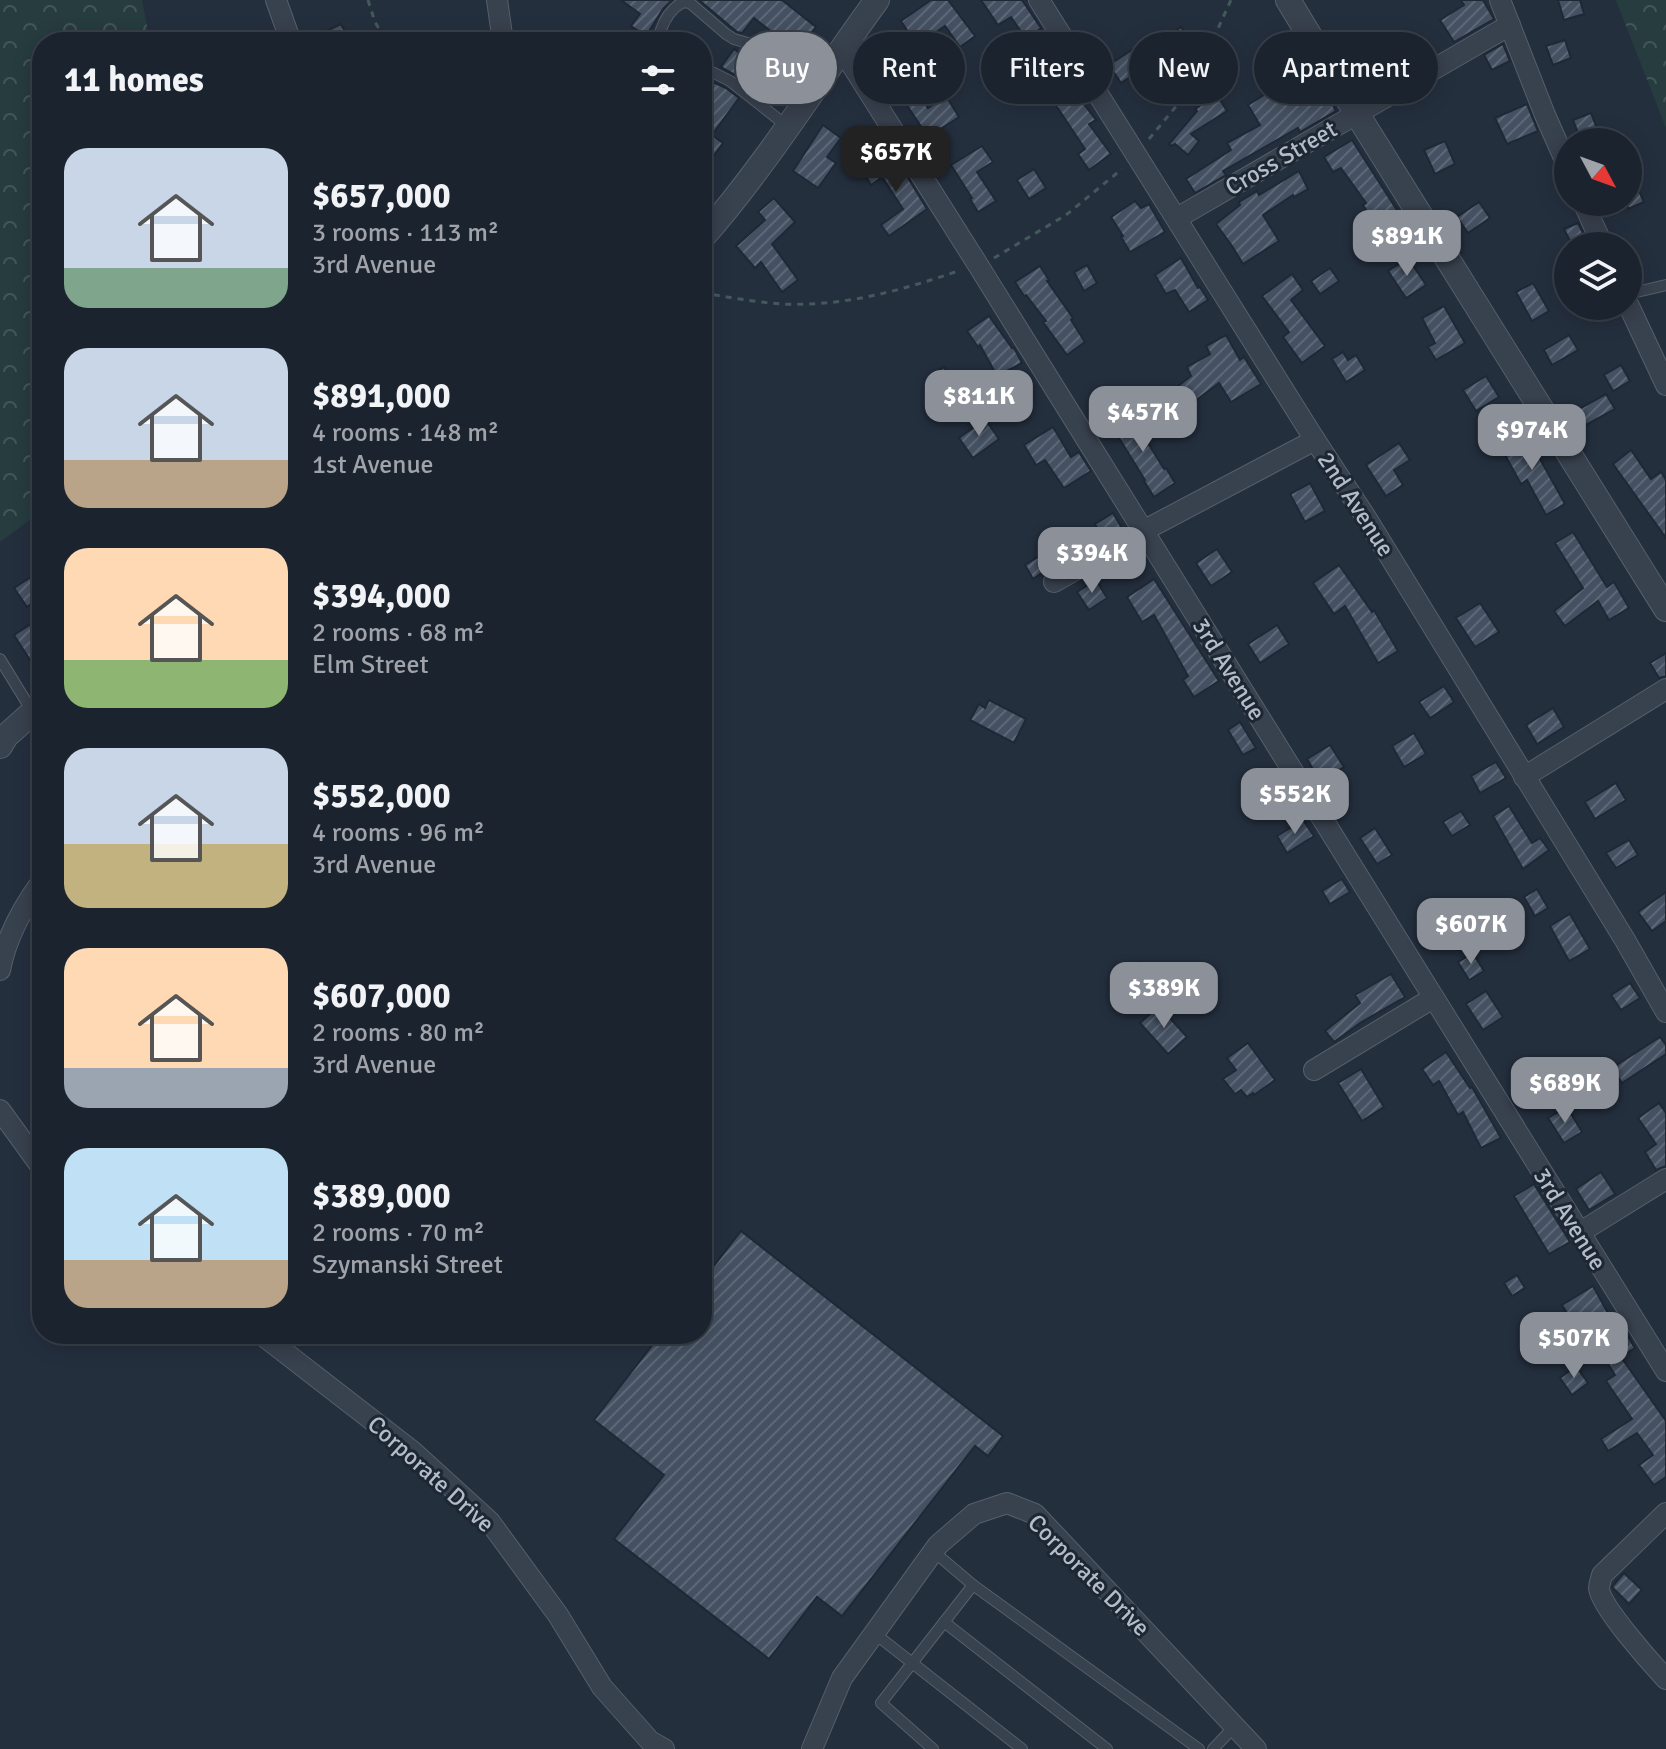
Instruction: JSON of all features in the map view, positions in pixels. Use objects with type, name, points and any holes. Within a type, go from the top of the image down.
[{"type":"street","points":[[276,0],[287,32]]},
{"type":"street","points":[[497,0],[502,32]]},
{"type":"street","points":[[837,54],[877,0]]},
{"type":"street","name":"2nd Avenue","points":[[1039,0],[1365,516],[1666,1012]]},
{"type":"street","points":[[1288,0],[1666,609]]},
{"type":"street","points":[[1500,0],[1554,133]]},
{"type":"street","name":"Cross Street","points":[[1177,218],[1510,25]]},
{"type":"street","name":"3rd Avenue","points":[[841,48],[1666,1371]]},
{"type":"street","points":[[712,227],[802,104]]},
{"type":"street","points":[[1636,320],[1666,385]]},
{"type":"street","points":[[1054,582],[1315,440]]},
{"type":"street","points":[[1524,777],[1666,689]]},
{"type":"street","points":[[0,746],[6,736],[32,713]]},
{"type":"street","points":[[0,970],[4,952],[32,894]]},
{"type":"street","points":[[1314,1070],[1433,998]]},
{"type":"street","points":[[0,1110],[32,1154]]},
{"type":"street","points":[[1579,1233],[1666,1179]]},
{"type":"street","name":"Corporate Drive","points":[[274,1344],[412,1451],[490,1522],[558,1615],[602,1687],[650,1741],[664,1749]]},
{"type":"street","name":"Corporate Drive","points":[[812,1749],[842,1678],[933,1551],[974,1514],[1007,1503],[1035,1514],[1256,1749]]},
{"type":"street","points":[[1666,1513],[1602,1575],[1599,1588],[1632,1640],[1666,1679]]},
{"type":"lane","points":[[662,32],[664,22],[683,2],[690,3],[736,40]]},
{"type":"lane","points":[[712,72],[730,81],[787,126]]},
{"type":"lane","points":[[1642,291],[1666,285]]},
{"type":"lane","points":[[0,659],[32,701]]},
{"type":"lane","points":[[933,1551],[973,1585],[1199,1749]]},
{"type":"lane","points":[[933,1749],[881,1703],[973,1585]]},
{"type":"lane","points":[[944,1622],[1107,1749]]},
{"type":"lane","points":[[874,1633],[1022,1749]]},
{"type":"lane","points":[[1213,1749],[1235,1726]]},
{"type":"path","points":[[368,0],[381,32]]},
{"type":"path","points":[[712,294],[781,304],[825,303],[879,296],[1000,256],[1066,215],[1136,155],[1178,104],[1231,0]]},
{"type":"green space","points":[[0,0],[142,0],[148,32],[32,32],[32,518],[0,542]]},
{"type":"green space","points":[[1616,0],[1666,0],[1666,128]]},
{"type":"building","points":[[621,0],[672,0],[649,32],[640,32],[631,26],[640,14]]},
{"type":"building","points":[[699,0],[782,0],[816,27],[812,32],[772,32],[754,18],[743,32],[737,32]]},
{"type":"building","points":[[931,0],[948,0],[975,36],[965,43],[965,32],[949,32],[945,26],[936,32],[908,32],[901,21]]},
{"type":"building","points":[[981,0],[1022,0],[1041,28],[1036,32],[1021,32],[1011,17],[998,25]]},
{"type":"building","points":[[1461,0],[1483,0],[1494,19],[1454,42],[1440,20],[1464,5]]},
{"type":"building","points":[[1558,0],[1580,0],[1584,14],[1564,20]]},
{"type":"building","points":[[341,24],[345,32],[325,32]]},
{"type":"building","points":[[1565,40],[1571,58],[1553,65],[1546,46]]},
{"type":"building","points":[[1503,44],[1510,61],[1492,70],[1484,55]]},
{"type":"building","points":[[734,49],[736,50],[736,76],[721,67]]},
{"type":"building","points":[[1129,52],[1129,78],[1121,83],[1113,71],[1113,62]]},
{"type":"building","points":[[712,81],[736,96],[736,102],[712,135]]},
{"type":"building","points":[[1254,101],[1254,104],[1332,104],[1336,111],[1300,132],[1298,128],[1223,171],[1226,175],[1195,193],[1186,179],[1231,150],[1227,143],[1260,125],[1248,105]]},
{"type":"building","points":[[906,104],[926,104],[928,108],[934,104],[951,104],[959,117],[928,137]]},
{"type":"building","points":[[1055,104],[1084,104],[1096,120],[1089,124],[1111,154],[1089,170],[1078,154],[1085,149]]},
{"type":"building","points":[[1203,104],[1223,104],[1227,111],[1191,134],[1199,141],[1188,155],[1175,144],[1169,144],[1197,111],[1195,109]]},
{"type":"building","points":[[1527,104],[1538,131],[1507,144],[1495,118]]},
{"type":"building","points":[[1591,113],[1597,128],[1576,128],[1573,120]]},
{"type":"building","points":[[823,125],[841,138],[827,157],[836,163],[818,188],[793,171]]},
{"type":"building","points":[[712,135],[723,143],[712,158]]},
{"type":"building","points":[[1352,140],[1413,235],[1392,251],[1363,205],[1366,203],[1341,168],[1333,172],[1324,157]]},
{"type":"building","points":[[1445,141],[1455,164],[1435,174],[1424,150]]},
{"type":"building","points":[[982,146],[993,162],[977,172],[996,201],[978,212],[951,165]]},
{"type":"building","points":[[883,154],[900,181],[907,176],[927,209],[889,236],[881,225],[903,209],[882,177],[871,185],[861,169]]},
{"type":"building","points":[[1034,169],[1046,188],[1029,199],[1017,180]]},
{"type":"building","points":[[1299,171],[1308,189],[1263,215],[1279,241],[1243,264],[1216,224],[1240,205],[1239,202],[1257,191],[1259,195]]},
{"type":"building","points":[[774,198],[795,222],[772,244],[798,280],[782,292],[761,262],[755,268],[736,246],[765,220],[758,212]]},
{"type":"building","points":[[1135,201],[1141,208],[1149,204],[1165,232],[1130,252],[1111,217]]},
{"type":"building","points":[[1479,202],[1490,218],[1468,233],[1457,217]]},
{"type":"building","points":[[1578,223],[1582,232],[1566,232],[1564,229]]},
{"type":"building","points":[[1181,258],[1208,300],[1189,312],[1175,290],[1166,294],[1155,275]]},
{"type":"building","points":[[1408,258],[1426,285],[1406,298],[1388,271]]},
{"type":"building","points":[[1087,265],[1097,283],[1084,291],[1074,272]]},
{"type":"building","points":[[1040,266],[1085,342],[1067,355],[1043,322],[1046,321],[1015,282]]},
{"type":"building","points":[[1330,268],[1339,281],[1320,294],[1311,281]]},
{"type":"building","points":[[1292,274],[1303,290],[1291,300],[1325,346],[1302,363],[1283,337],[1289,332],[1262,296]]},
{"type":"building","points":[[1533,283],[1549,311],[1532,321],[1516,292]]},
{"type":"building","points":[[1444,306],[1465,343],[1436,360],[1428,347],[1435,343],[1422,318]]},
{"type":"building","points":[[989,316],[1022,363],[997,376],[980,345],[978,347],[967,331]]},
{"type":"building","points":[[1226,335],[1240,360],[1244,357],[1261,384],[1231,402],[1219,383],[1186,408],[1173,390],[1191,376],[1187,367],[1210,354],[1206,346]]},
{"type":"building","points":[[1569,335],[1578,350],[1552,365],[1544,350]]},
{"type":"building","points":[[1343,352],[1348,360],[1356,355],[1365,370],[1346,382],[1332,359]]},
{"type":"building","points":[[1621,365],[1630,381],[1613,391],[1604,375]]},
{"type":"building","points":[[944,367],[957,389],[945,397],[931,374]]},
{"type":"building","points":[[1486,376],[1499,397],[1476,411],[1463,390]]},
{"type":"building","points":[[1606,394],[1615,409],[1586,425],[1577,410]]},
{"type":"building","points":[[1132,411],[1143,428],[1140,430],[1175,483],[1154,497],[1111,425]]},
{"type":"building","points":[[985,419],[999,439],[973,458],[959,438]]},
{"type":"building","points":[[1053,427],[1071,457],[1079,452],[1091,471],[1064,488],[1045,460],[1036,465],[1024,445]]},
{"type":"building","points":[[1525,432],[1565,504],[1546,515],[1527,480],[1521,484],[1500,446]]},
{"type":"building","points":[[1399,443],[1410,460],[1394,470],[1403,485],[1386,496],[1366,465]]},
{"type":"building","points":[[1631,450],[1651,479],[1661,472],[1666,480],[1666,538],[1613,464]]},
{"type":"building","points":[[1310,483],[1325,511],[1305,522],[1290,494]]},
{"type":"building","points":[[1113,513],[1122,528],[1103,539],[1095,524]]},
{"type":"building","points":[[1573,532],[1607,587],[1614,582],[1629,608],[1609,620],[1598,601],[1565,626],[1554,611],[1583,588],[1555,543]]},
{"type":"building","points":[[1217,549],[1232,572],[1211,586],[1196,563]]},
{"type":"building","points":[[1038,557],[1046,570],[1033,579],[1025,565]]},
{"type":"building","points":[[1339,565],[1372,612],[1374,610],[1398,651],[1378,663],[1345,606],[1334,614],[1313,583]]},
{"type":"building","points":[[32,576],[32,603],[27,607],[14,588]]},
{"type":"building","points":[[1154,579],[1219,681],[1194,697],[1183,680],[1188,676],[1154,615],[1142,622],[1127,597]]},
{"type":"building","points":[[1096,580],[1107,598],[1089,610],[1077,592]]},
{"type":"building","points":[[1480,603],[1499,632],[1475,647],[1456,618]]},
{"type":"building","points":[[1277,625],[1289,644],[1260,663],[1248,644]]},
{"type":"building","points":[[32,626],[32,663],[14,635]]},
{"type":"building","points":[[1666,653],[1666,676],[1659,678],[1650,663]]},
{"type":"building","points":[[1444,686],[1454,702],[1430,718],[1419,702]]},
{"type":"building","points":[[989,700],[1026,719],[1014,743],[970,720],[979,704],[985,708]]},
{"type":"building","points":[[1553,708],[1564,727],[1537,744],[1526,725]]},
{"type":"building","points":[[1240,722],[1256,748],[1243,755],[1228,730]]},
{"type":"building","points":[[1414,733],[1426,754],[1404,767],[1392,746]]},
{"type":"building","points":[[1330,745],[1344,767],[1320,781],[1307,759]]},
{"type":"building","points":[[1496,762],[1506,778],[1480,793],[1471,776]]},
{"type":"building","points":[[1280,781],[1290,797],[1265,813],[1255,798]]},
{"type":"building","points":[[1616,783],[1626,800],[1595,819],[1585,802]]},
{"type":"building","points":[[1509,806],[1532,843],[1540,838],[1549,850],[1523,869],[1493,816]]},
{"type":"building","points":[[1461,811],[1470,825],[1452,836],[1443,822]]},
{"type":"building","points":[[1303,820],[1314,836],[1287,853],[1277,836]]},
{"type":"building","points":[[1375,828],[1392,855],[1377,864],[1360,838]]},
{"type":"building","points":[[1629,840],[1638,855],[1616,868],[1606,853]]},
{"type":"building","points":[[1342,879],[1350,892],[1330,904],[1322,891]]},
{"type":"building","points":[[1537,889],[1548,908],[1535,916],[1524,897]]},
{"type":"building","points":[[1666,892],[1666,921],[1652,931],[1638,912]]},
{"type":"building","points":[[1570,914],[1590,949],[1569,961],[1550,926]]},
{"type":"building","points":[[1473,953],[1484,971],[1469,980],[1458,962]]},
{"type":"building","points":[[1140,962],[1153,976],[1131,995],[1118,980]]},
{"type":"building","points":[[1391,974],[1405,997],[1334,1042],[1325,1031],[1360,1003],[1355,995]]},
{"type":"building","points":[[1630,983],[1640,998],[1621,1010],[1611,995]]},
{"type":"building","points":[[1486,991],[1503,1017],[1483,1030],[1466,1004]]},
{"type":"building","points":[[1159,1006],[1187,1037],[1168,1054],[1140,1023]]},
{"type":"building","points":[[1660,1037],[1666,1045],[1666,1054],[1622,1083],[1612,1068]]},
{"type":"building","points":[[1248,1043],[1275,1080],[1247,1097],[1241,1090],[1235,1094],[1223,1079],[1236,1070],[1227,1058]]},
{"type":"building","points":[[1446,1052],[1472,1087],[1501,1138],[1481,1148],[1463,1112],[1458,1115],[1439,1081],[1433,1085],[1422,1069]]},
{"type":"building","points":[[1361,1069],[1384,1107],[1362,1121],[1338,1083]]},
{"type":"building","points":[[1659,1103],[1666,1113],[1666,1166],[1656,1170],[1645,1152],[1656,1144],[1638,1118]]},
{"type":"building","points":[[1567,1107],[1582,1132],[1564,1143],[1548,1118]]},
{"type":"building","points":[[1601,1172],[1615,1194],[1589,1210],[1576,1189]]},
{"type":"building","points":[[1534,1184],[1570,1242],[1549,1254],[1514,1196]]},
{"type":"building","points":[[741,1231],[1003,1436],[988,1456],[975,1446],[842,1616],[817,1597],[769,1659],[614,1539],[664,1475],[594,1420],[653,1344],[712,1344],[712,1268]]},
{"type":"building","points":[[1517,1275],[1525,1288],[1512,1296],[1504,1283]]},
{"type":"building","points":[[1593,1286],[1619,1333],[1624,1330],[1635,1348],[1621,1357],[1666,1421],[1666,1477],[1654,1485],[1639,1465],[1653,1455],[1637,1433],[1608,1451],[1601,1439],[1632,1419],[1606,1381],[1615,1375],[1576,1314],[1570,1318],[1562,1305]]},
{"type":"building","points":[[1576,1366],[1588,1383],[1572,1395],[1560,1378]]},
{"type":"building","points":[[1624,1573],[1642,1590],[1629,1604],[1612,1587]]}]
